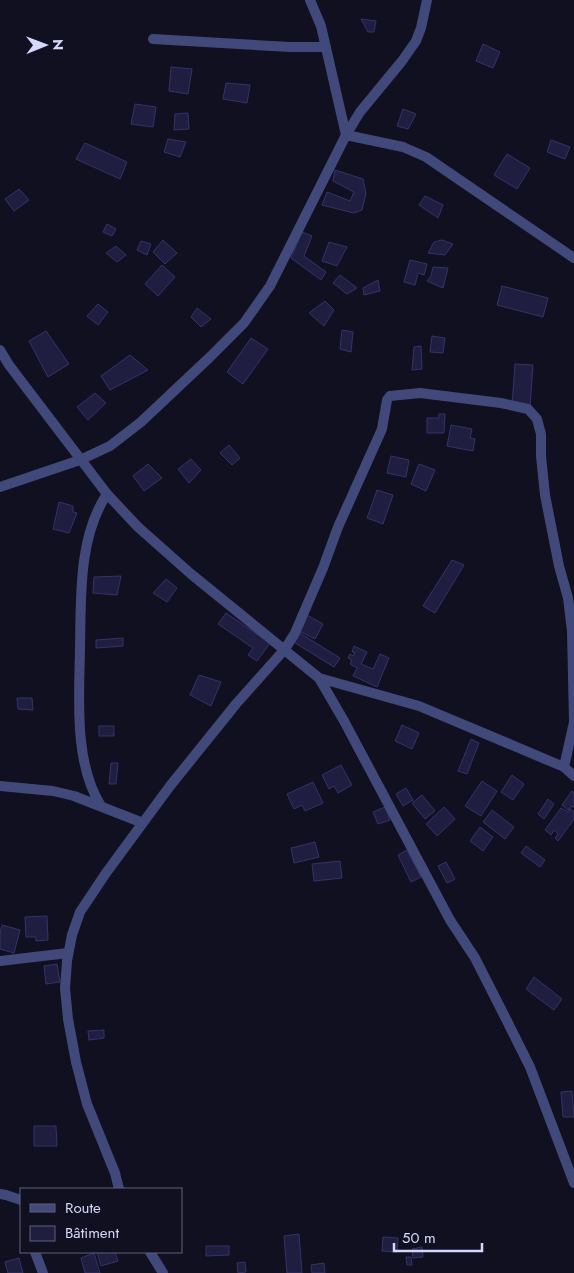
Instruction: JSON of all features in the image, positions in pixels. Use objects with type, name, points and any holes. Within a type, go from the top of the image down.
[{"type":"street","points":[[310,0],[321,26],[346,135]]},
{"type":"street","points":[[0,487],[80,460],[110,446],[140,422],[244,323],[274,279],[346,135],[360,112],[416,41],[427,0]]},
{"type":"street","points":[[154,39],[290,47],[326,47]]},
{"type":"street","points":[[346,135],[403,147],[426,157],[574,258]]},
{"type":"street","points":[[0,350],[9,365],[80,460],[107,494],[138,527],[184,568],[319,678],[506,1019],[530,1067],[574,1183]]},
{"type":"street","points":[[119,1188],[115,1173],[87,1104],[68,1020],[65,988],[68,953],[72,935],[80,912],[106,873],[236,704],[285,649],[295,633],[323,568],[338,527],[382,430],[387,400],[390,396],[420,393],[501,403],[528,409],[537,419],[541,434],[545,495],[559,566],[568,598],[572,631],[574,722],[564,767]]},
{"type":"street","points":[[101,806],[97,801],[86,767],[82,748],[78,704],[83,568],[89,537],[99,506],[107,494]]},
{"type":"street","points":[[319,678],[419,706],[564,767],[574,776]]},
{"type":"street","points":[[0,786],[52,791],[74,796],[143,823]]},
{"type":"street","points":[[0,961],[68,953]]},
{"type":"street","points":[[0,1194],[6,1194],[20,1200]]},
{"type":"street","points":[[35,1253],[43,1273]]},
{"type":"street","points":[[151,1253],[163,1273]]},
{"type":"building","points":[[361,19],[376,21],[374,32],[368,32]]},
{"type":"building","points":[[483,44],[500,52],[493,68],[476,61]]},
{"type":"building","points":[[171,67],[192,69],[188,94],[169,91]]},
{"type":"building","points":[[226,83],[250,85],[247,103],[223,99]]},
{"type":"building","points":[[135,104],[156,107],[153,127],[131,124]]},
{"type":"building","points":[[403,109],[416,114],[408,129],[397,126]]},
{"type":"building","points":[[188,113],[189,129],[174,130],[175,114]]},
{"type":"building","points":[[168,139],[186,142],[180,157],[164,152]]},
{"type":"building","points":[[551,140],[570,147],[565,159],[547,152]]},
{"type":"building","points":[[85,143],[127,162],[120,179],[76,159]]},
{"type":"building","points":[[507,154],[530,168],[517,189],[494,175]]},
{"type":"building","points":[[335,170],[363,179],[366,194],[362,210],[354,213],[322,205],[327,192],[350,201],[354,192],[333,181]]},
{"type":"building","points":[[19,189],[29,200],[14,211],[5,199]]},
{"type":"building","points":[[425,196],[443,205],[438,218],[419,205]]},
{"type":"building","points":[[107,224],[116,229],[112,236],[103,232]]},
{"type":"building","points":[[302,232],[312,236],[304,256],[326,272],[321,280],[291,258]]},
{"type":"building","points":[[163,240],[177,253],[165,264],[153,252]]},
{"type":"building","points":[[442,240],[453,244],[445,255],[428,253],[434,242]]},
{"type":"building","points":[[141,241],[151,244],[147,255],[137,250]]},
{"type":"building","points":[[329,242],[347,247],[337,266],[322,261]]},
{"type":"building","points":[[116,246],[126,255],[117,262],[106,253]]},
{"type":"building","points":[[410,260],[427,264],[424,275],[418,273],[415,285],[404,282]]},
{"type":"building","points":[[162,265],[175,277],[158,296],[145,284]]},
{"type":"building","points":[[433,267],[448,268],[443,288],[427,281],[431,276]]},
{"type":"building","points":[[340,275],[357,288],[347,294],[333,283]]},
{"type":"building","points":[[378,280],[380,291],[364,295],[363,288]]},
{"type":"building","points":[[502,286],[548,298],[543,317],[497,305]]},
{"type":"building","points":[[325,301],[334,310],[324,326],[309,313]]},
{"type":"building","points":[[98,304],[108,312],[98,325],[87,316]]},
{"type":"building","points":[[197,308],[211,319],[201,327],[191,317]]},
{"type":"building","points":[[342,330],[353,332],[351,352],[340,349]]},
{"type":"building","points":[[46,331],[69,364],[48,377],[29,341]]},
{"type":"building","points":[[432,336],[445,338],[443,353],[430,352]]},
{"type":"building","points":[[251,338],[268,349],[243,384],[227,372]]},
{"type":"building","points":[[421,346],[422,369],[412,370],[414,347]]},
{"type":"building","points":[[130,355],[148,370],[110,390],[101,376]]},
{"type":"building","points":[[515,364],[533,365],[530,406],[512,405]]},
{"type":"building","points":[[95,393],[106,403],[88,420],[77,407]]},
{"type":"building","points":[[439,414],[445,414],[444,433],[427,433],[427,418],[439,418]]},
{"type":"building","points":[[451,425],[472,429],[470,438],[475,439],[473,451],[447,446]]},
{"type":"building","points":[[229,445],[240,458],[232,465],[220,453]]},
{"type":"building","points":[[391,456],[409,460],[406,477],[387,473]]},
{"type":"building","points":[[191,459],[201,470],[189,483],[178,469]]},
{"type":"building","points":[[148,464],[162,478],[144,491],[133,476]]},
{"type":"building","points":[[419,464],[435,470],[426,491],[411,484]]},
{"type":"building","points":[[377,490],[393,495],[383,524],[367,518]]},
{"type":"building","points":[[59,502],[73,506],[73,512],[77,513],[69,533],[53,529]]},
{"type":"building","points":[[452,560],[464,565],[435,613],[423,606]]},
{"type":"building","points":[[121,576],[117,595],[93,593],[94,577]]},
{"type":"building","points":[[166,579],[177,588],[167,602],[153,593]]},
{"type":"building","points":[[226,613],[270,643],[257,661],[248,655],[253,648],[218,624]]},
{"type":"building","points":[[307,615],[323,624],[315,639],[299,631]]},
{"type":"building","points":[[298,632],[340,658],[334,667],[292,641]]},
{"type":"building","points":[[123,638],[123,646],[96,648],[96,640]]},
{"type":"building","points":[[354,646],[367,652],[361,664],[373,669],[380,654],[389,658],[377,687],[353,676],[357,668],[350,664],[352,660],[348,658],[350,654],[353,656],[355,652],[352,652]]},
{"type":"building","points":[[199,675],[221,682],[211,706],[190,695]]},
{"type":"building","points":[[17,698],[32,698],[33,710],[18,709]]},
{"type":"building","points":[[402,725],[419,733],[412,749],[395,741]]},
{"type":"building","points":[[99,726],[114,726],[114,736],[99,736]]},
{"type":"building","points":[[471,739],[479,743],[467,774],[458,771]]},
{"type":"building","points":[[111,763],[118,763],[116,784],[109,784]]},
{"type":"building","points":[[341,765],[352,785],[338,793],[334,786],[329,789],[322,775]]},
{"type":"building","points":[[512,775],[524,784],[513,800],[501,792]]},
{"type":"building","points":[[482,781],[497,791],[481,816],[465,806]]},
{"type":"building","points":[[313,782],[323,803],[305,811],[302,805],[294,809],[287,794]]},
{"type":"building","points":[[406,788],[413,800],[403,806],[396,794]]},
{"type":"building","points":[[572,791],[574,793],[574,808],[572,806],[568,810],[562,805]]},
{"type":"building","points":[[422,795],[435,811],[425,819],[412,803]]},
{"type":"building","points":[[548,799],[554,804],[544,819],[538,814]]},
{"type":"building","points":[[385,807],[390,820],[378,824],[373,812]]},
{"type":"building","points":[[444,807],[455,819],[437,836],[426,824]]},
{"type":"building","points":[[561,808],[568,812],[570,809],[574,812],[574,819],[558,841],[555,838],[558,834],[554,830],[551,835],[545,830]]},
{"type":"building","points":[[492,810],[514,827],[505,839],[483,822]]},
{"type":"building","points":[[480,827],[493,837],[483,851],[470,841]]},
{"type":"building","points":[[315,842],[319,857],[294,863],[291,848]]},
{"type":"building","points":[[526,846],[545,860],[540,867],[521,853]]},
{"type":"building","points":[[407,850],[421,877],[411,882],[398,855]]},
{"type":"building","points":[[340,861],[342,878],[314,881],[312,864]]},
{"type":"building","points":[[446,862],[455,879],[447,883],[438,866]]},
{"type":"building","points":[[47,916],[48,940],[36,941],[36,937],[26,937],[25,917]]},
{"type":"building","points":[[2,925],[20,930],[14,953],[0,949]]},
{"type":"building","points":[[57,964],[60,982],[46,984],[44,966]]},
{"type":"building","points":[[534,977],[562,999],[554,1010],[526,989]]},
{"type":"building","points":[[104,1030],[104,1038],[89,1040],[88,1031]]},
{"type":"building","points":[[572,1091],[574,1117],[563,1117],[561,1092]]},
{"type":"building","points":[[34,1126],[56,1126],[57,1146],[34,1146]]},
{"type":"building","points":[[299,1234],[302,1273],[287,1273],[284,1236]]},
{"type":"building","points":[[383,1237],[398,1238],[397,1252],[382,1251]]},
{"type":"building","points":[[206,1246],[229,1246],[229,1255],[206,1256]]},
{"type":"building","points":[[422,1247],[423,1257],[413,1258],[412,1249]]},
{"type":"building","points":[[94,1253],[100,1273],[85,1273],[81,1258]]},
{"type":"building","points":[[97,1253],[115,1253],[118,1261],[101,1266]]},
{"type":"building","points":[[406,1257],[411,1257],[412,1265],[407,1265]]},
{"type":"building","points":[[19,1258],[23,1273],[8,1273],[5,1262]]},
{"type":"building","points":[[245,1262],[246,1272],[238,1273],[237,1263]]},
{"type":"building","points":[[324,1263],[325,1273],[312,1273],[311,1265]]}]
